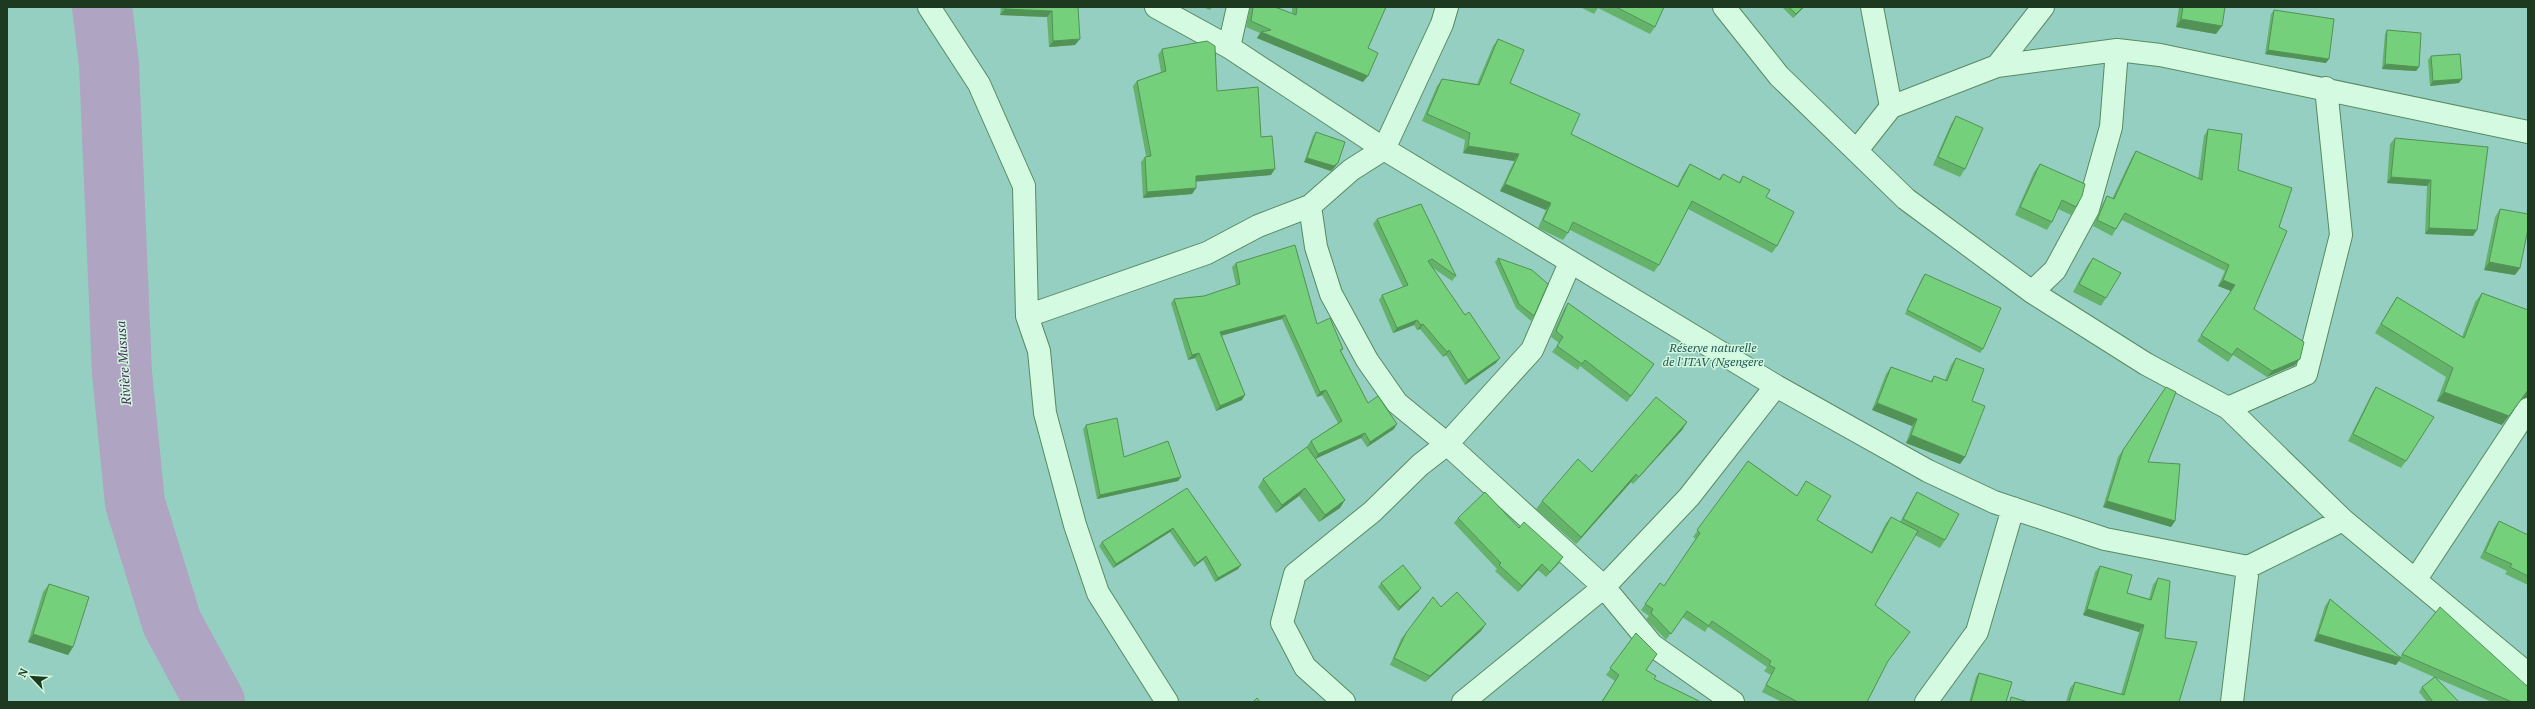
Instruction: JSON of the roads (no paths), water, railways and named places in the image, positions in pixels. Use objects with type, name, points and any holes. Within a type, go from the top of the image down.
[{"type":"street","points":[[928,7],[978,84],[1024,186],[1028,316],[1039,351],[1045,412],[1075,525],[1098,593],[1167,702]]},
{"type":"street","points":[[1156,7],[1230,47],[1384,149],[1570,263],[1776,386],[1928,471],[1994,502],[2105,539],[2248,567],[2343,520]]},
{"type":"street","points":[[1230,47],[1238,7]]},
{"type":"street","points":[[1028,316],[1207,253],[1258,226],[1310,206],[1351,170],[1384,149],[1442,24],[1447,7]]},
{"type":"street","points":[[1724,7],[1779,76],[1906,199],[2032,292],[2146,364],[2228,408],[2343,520],[2416,579],[2528,674]]},
{"type":"street","points":[[1872,7],[1891,107]]},
{"type":"street","points":[[1997,66],[2043,7]]},
{"type":"street","points":[[1857,150],[1891,107],[1997,66],[2117,50],[2160,55],[2326,88],[2528,132]]},
{"type":"street","points":[[2032,292],[2054,270],[2088,210],[2110,127],[2117,50]]},
{"type":"street","points":[[2228,408],[2306,374],[2341,235],[2326,88]]},
{"type":"street","points":[[1310,206],[1316,247],[1331,294],[1367,360],[1397,403],[1447,444],[1604,587],[1652,645],[1733,702]]},
{"type":"street","points":[[1344,702],[1305,667],[1282,623],[1295,574],[1372,512],[1420,465],[1447,444],[1532,350],[1570,263]]},
{"type":"street","points":[[1462,702],[1604,587],[1689,498],[1776,386]]},
{"type":"street","points":[[2416,579],[2528,409]]},
{"type":"street","points":[[1926,702],[1977,632],[2013,508]]},
{"type":"street","points":[[2232,702],[2248,567]]},
{"type":"waterway","name":"Rivière Mususa","points":[[102,7],[109,64],[122,373],[135,503],[172,623],[215,702]]},
{"type":"park label","name":"Réserve naturelle de l'ITAV (Ngengere","points":[[1713,355]]}]
